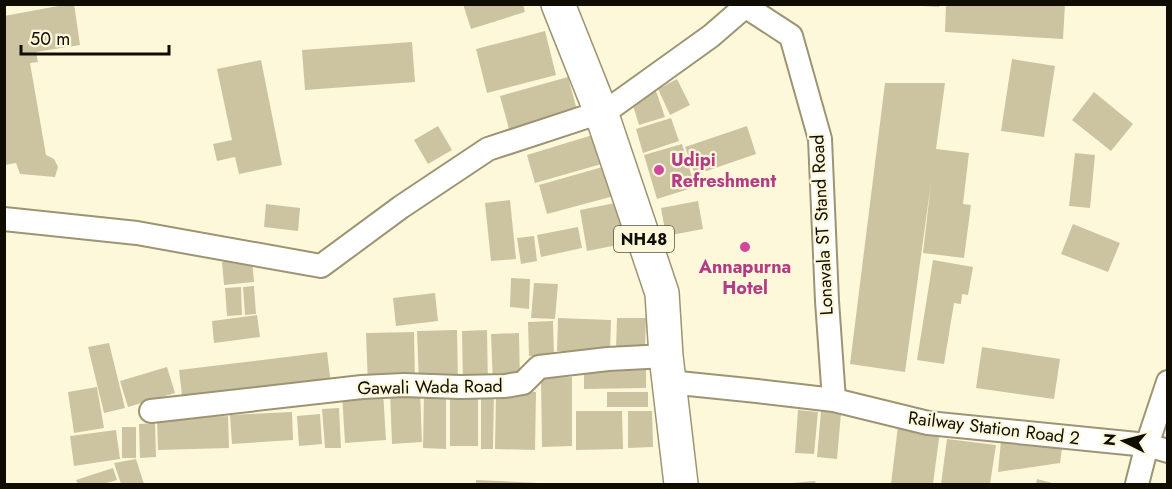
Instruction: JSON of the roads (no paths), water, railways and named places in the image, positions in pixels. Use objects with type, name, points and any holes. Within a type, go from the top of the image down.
[{"type":"highway","name":"NH48","points":[[558,4],[644,197],[672,291],[673,374],[681,484]]},
{"type":"highway","name":"NH48","points":[[574,4],[606,109]]},
{"type":"highway","name":"NH48","points":[[673,374],[697,484]]},
{"type":"street","points":[[4,219],[137,233],[321,266],[401,207],[488,149],[606,109],[711,36],[747,5]]},
{"type":"street","name":"Lonavala ST Stand Road","points":[[747,5],[791,36],[820,138],[834,400]]},
{"type":"street","name":"Gawali Wada Road","points":[[151,411],[362,387],[404,385],[460,387],[523,384],[539,367],[608,359],[673,374]]},
{"type":"street","name":"Railway Station Road 2","points":[[673,374],[834,400],[928,423],[1157,448]]},
{"type":"street","points":[[1137,484],[1157,448],[1167,382]]},
{"type":"place","name":"Udipi Refreshment","points":[[659,170]]},
{"type":"place","name":"Annapurna Hotel","points":[[745,247]]}]
